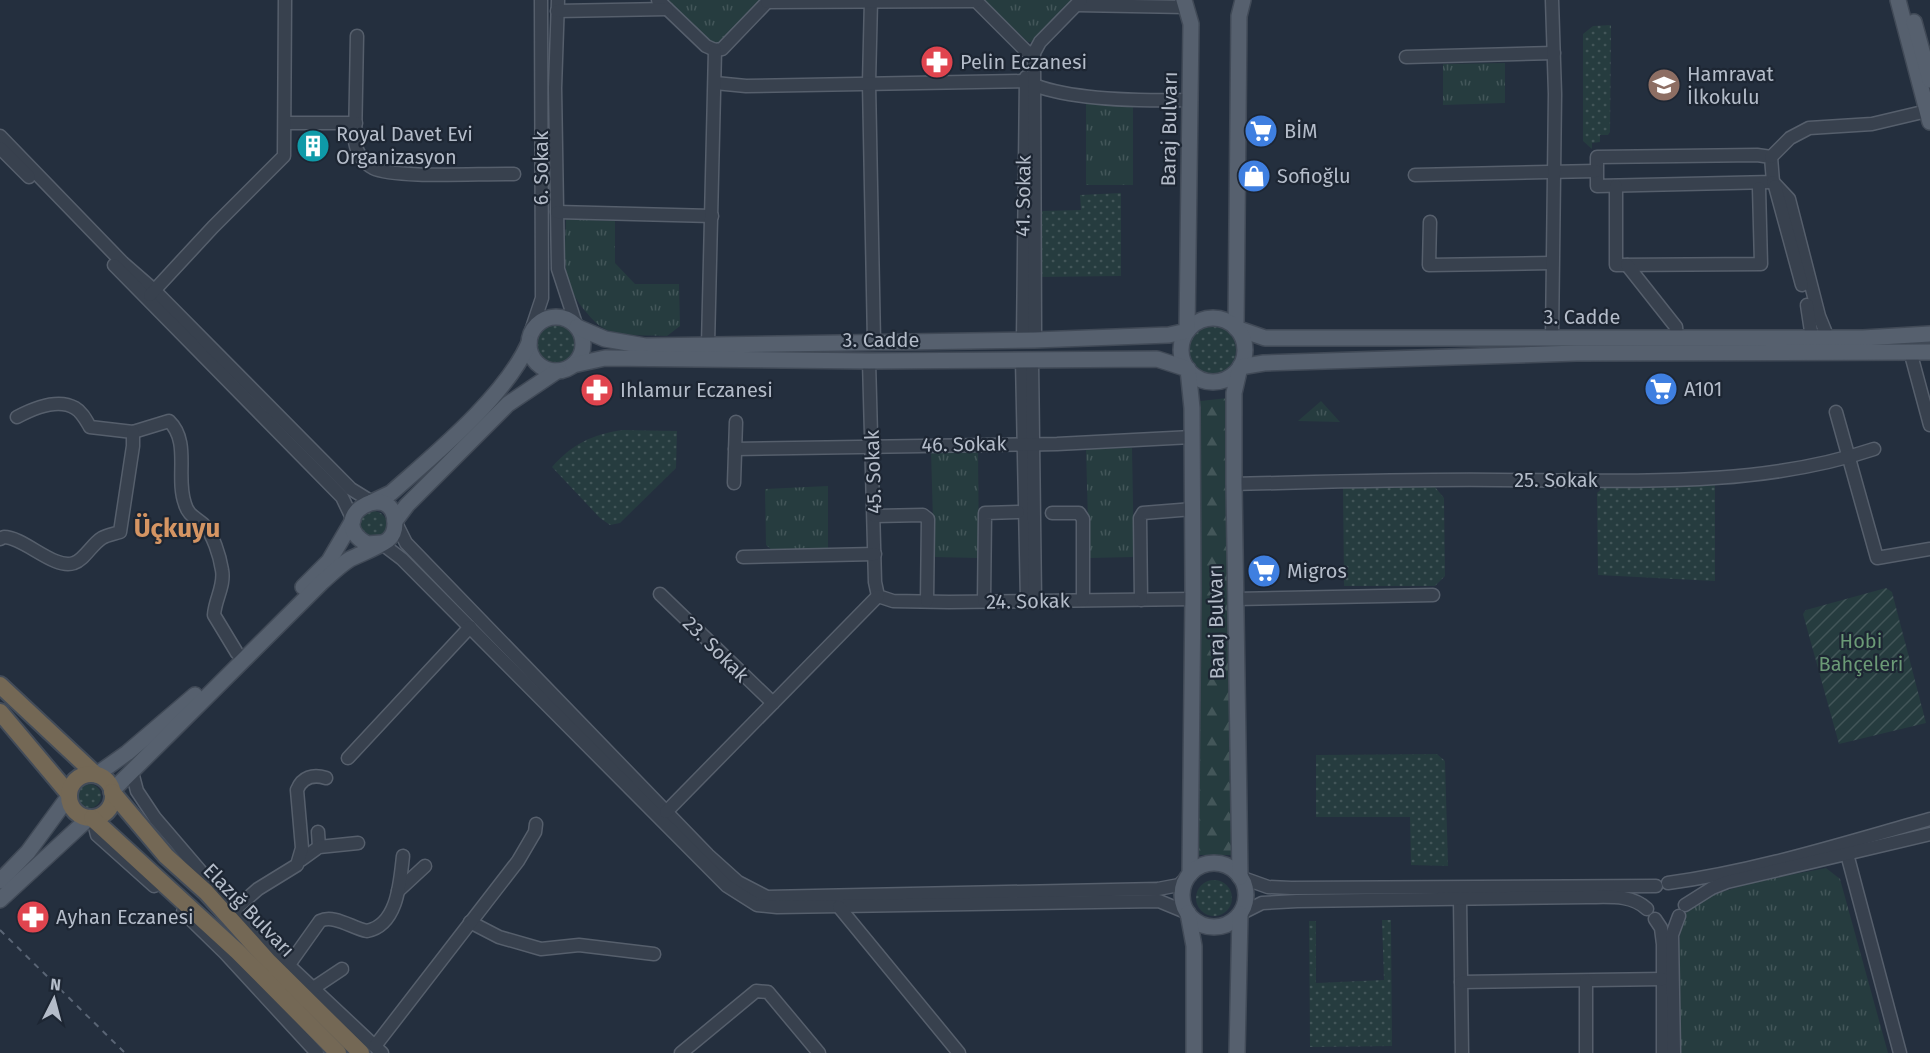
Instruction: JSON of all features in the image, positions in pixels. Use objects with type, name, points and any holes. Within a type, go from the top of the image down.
[{"type":"highway","points":[[0,685],[96,775],[106,780],[112,791],[110,806],[99,816],[92,818],[78,814],[73,808],[69,795],[0,712]]},
{"type":"highway","points":[[69,795],[75,781],[87,774],[96,775]]},
{"type":"highway","name":"Elazığ Bulvarı","points":[[112,791],[166,856],[206,892],[269,962],[343,1034],[371,1051]]},
{"type":"highway","name":"Elazığ Bulvarı","points":[[92,818],[238,952],[338,1053]]},
{"type":"main road","points":[[1236,328],[1239,16],[1243,0]]},
{"type":"main road","points":[[1898,0],[1929,117]]},
{"type":"main road","points":[[1908,0],[1930,80]]},
{"type":"main road","name":"Baraj Bulvarı","points":[[1185,4],[1191,24],[1187,331]]},
{"type":"main road","points":[[96,775],[191,698],[329,561],[359,508],[390,493],[491,397],[512,372],[540,322],[555,317],[564,318],[577,327],[583,342],[579,359],[573,365],[557,371],[507,404],[407,505],[395,521],[393,534],[348,561],[321,583],[112,791]]},
{"type":"main road","points":[[1206,319],[1227,321],[1236,328],[1245,346],[1240,367],[1233,375],[1214,382],[1204,380],[1188,369],[1181,350],[1187,331],[1206,319]]},
{"type":"main road","name":"3. Cadde","points":[[577,327],[605,339],[645,346],[1029,340],[1169,335],[1187,331]]},
{"type":"main road","name":"3. Cadde","points":[[1236,328],[1265,338],[1828,338],[1930,334]]},
{"type":"main road","points":[[530,339],[534,360],[548,370],[557,371]]},
{"type":"main road","name":"3. Cadde","points":[[1240,367],[1264,363],[1577,353],[1930,352]]},
{"type":"main road","name":"3. Cadde","points":[[573,365],[605,358],[869,361],[1157,359],[1188,369]]},
{"type":"main road","name":"Baraj Bulvarı","points":[[1240,367],[1234,393],[1240,877]]},
{"type":"main road","name":"Baraj Bulvarı","points":[[1188,369],[1193,509],[1190,874]]},
{"type":"main road","points":[[372,502],[390,508],[395,521]]},
{"type":"main road","points":[[352,520],[360,540],[367,544],[381,543]]},
{"type":"main road","points":[[0,881],[28,852],[69,795]]},
{"type":"main road","points":[[0,900],[92,818]]},
{"type":"main road","points":[[1194,1053],[1194,946],[1182,893],[1190,874],[1197,868],[1216,863],[1225,865],[1240,877],[1246,896],[1240,914],[1237,1053]]},
{"type":"main road","points":[[1188,913],[1203,925],[1214,927],[1224,926],[1240,914]]},
{"type":"street","points":[[150,294],[284,156],[285,0]]},
{"type":"street","name":"6. Sokak","points":[[530,339],[542,298],[541,0]]},
{"type":"street","points":[[1552,0],[1554,53],[1552,338]]},
{"type":"street","points":[[557,6],[663,4],[706,46],[715,50],[722,48],[768,1],[976,1],[1030,52],[1079,3],[1185,4]]},
{"type":"street","points":[[871,2],[869,83],[874,342]]},
{"type":"street","name":"6. Sokak","points":[[557,6],[555,88],[558,269],[577,327]]},
{"type":"street","points":[[357,36],[357,152],[365,163],[375,169],[395,173],[514,174]]},
{"type":"street","points":[[708,345],[715,50]]},
{"type":"street","name":"41. Sokak","points":[[1029,340],[1030,52]]},
{"type":"street","points":[[1407,57],[1554,53]]},
{"type":"street","points":[[715,83],[746,86],[869,83],[1030,84],[1057,92],[1154,100],[1190,100]]},
{"type":"street","points":[[1828,338],[1819,316],[1789,199],[1773,182],[1597,186],[1597,156],[1730,154],[1771,157],[1790,138],[1809,128],[1929,117]]},
{"type":"street","points":[[286,123],[356,123]]},
{"type":"street","points":[[0,136],[123,263],[342,497],[352,520]]},
{"type":"street","points":[[0,148],[351,489],[372,502]]},
{"type":"street","points":[[1771,157],[1773,182],[1811,319],[1812,338]]},
{"type":"street","points":[[1414,175],[1596,171]]},
{"type":"street","points":[[1616,186],[1616,265],[1761,264],[1759,188]]},
{"type":"street","points":[[557,212],[711,216]]},
{"type":"street","points":[[1430,222],[1430,265],[1552,263]]},
{"type":"street","points":[[1627,265],[1676,327],[1677,338]]},
{"type":"street","points":[[1910,351],[1930,425]]},
{"type":"street","points":[[1027,360],[1031,601]]},
{"type":"street","name":"45. Sokak","points":[[869,361],[875,516],[874,582],[878,596]]},
{"type":"street","points":[[17,417],[36,407],[73,406],[81,412],[90,427],[133,432],[169,421],[176,429],[181,442],[180,476],[184,504],[190,515],[204,525],[222,570],[223,581],[214,615],[237,653]]},
{"type":"street","points":[[1836,412],[1877,558],[1930,549]]},
{"type":"street","points":[[734,483],[736,422]]},
{"type":"street","points":[[0,539],[4,537],[14,539],[37,552],[67,564],[76,563],[102,538],[120,532],[133,446],[133,432]]},
{"type":"street","name":"46. Sokak","points":[[735,449],[1028,442],[1057,444],[1192,437]]},
{"type":"street","name":"25. Sokak","points":[[1234,484],[1715,478],[1768,475],[1850,457],[1874,449]]},
{"type":"street","points":[[1141,600],[1140,518],[1143,513],[1193,509]]},
{"type":"street","points":[[984,601],[985,513],[1018,512]]},
{"type":"street","points":[[1052,513],[1079,513],[1083,519],[1083,600]]},
{"type":"street","points":[[875,516],[923,515],[928,519],[927,601]]},
{"type":"street","points":[[395,521],[406,543],[666,812],[738,882],[767,897],[1158,889],[1179,885],[1190,874]]},
{"type":"street","points":[[381,543],[402,559],[727,886],[757,905],[839,907],[1159,902],[1188,913]]},
{"type":"street","points":[[743,557],[875,554]]},
{"type":"street","name":"23. Sokak","points":[[660,594],[773,703]]},
{"type":"street","points":[[1236,599],[1433,595]]},
{"type":"street","points":[[666,812],[878,596]]},
{"type":"street","name":"24. Sokak","points":[[878,596],[893,600],[927,601],[1193,599]]},
{"type":"street","points":[[348,758],[470,627]]},
{"type":"street","points":[[132,772],[137,791],[155,818],[234,910],[371,1051],[518,861],[536,832],[536,824]]},
{"type":"street","points":[[301,860],[297,790],[300,783],[308,777],[327,778]]},
{"type":"street","points":[[92,818],[98,836],[225,953],[316,1053]]},
{"type":"street","points":[[1240,877],[1268,887],[1290,888],[1662,885],[1706,878],[1804,854],[1930,819]]},
{"type":"street","points":[[318,832],[319,847]]},
{"type":"street","points":[[1651,914],[1668,921],[1712,888],[1727,882],[1930,834]]},
{"type":"street","points":[[234,910],[258,889],[297,865],[319,847],[358,843]]},
{"type":"street","points":[[1847,854],[1900,1053]]},
{"type":"street","points":[[288,966],[320,921],[326,918],[367,931],[383,924],[398,891],[403,856]]},
{"type":"street","points":[[398,891],[425,866]]},
{"type":"street","points":[[1662,885],[1683,893],[1682,910],[1672,935],[1674,1053]]},
{"type":"street","points":[[1651,914],[1647,896],[1662,885]]},
{"type":"street","points":[[1240,914],[1262,903],[1276,902],[1628,898],[1636,900],[1651,914],[1660,928],[1663,944],[1663,1053]]},
{"type":"street","points":[[1460,899],[1462,1053]]},
{"type":"street","points":[[839,907],[959,1053]]},
{"type":"street","points":[[470,922],[499,937],[541,949],[579,945],[654,954]]},
{"type":"street","points":[[312,989],[342,969]]},
{"type":"street","points":[[1461,982],[1663,980]]},
{"type":"street","points":[[1586,981],[1586,1053]]},
{"type":"street","points":[[681,1053],[756,991],[761,990],[768,992],[819,1053]]},
{"type":"green space","points":[[665,0],[764,0],[726,40],[714,47]]},
{"type":"green space","points":[[983,0],[1075,0],[1033,42],[1028,42]]},
{"type":"green space","points":[[1611,25],[1610,132],[1608,135],[1600,135],[1600,142],[1592,143],[1592,149],[1583,141],[1583,34],[1593,26]]},
{"type":"green space","points":[[1505,63],[1505,103],[1443,105],[1443,64]]},
{"type":"green space","points":[[1086,101],[1133,102],[1133,185],[1086,185]]},
{"type":"green space","points":[[1121,193],[1121,276],[1040,277],[1039,211],[1081,210],[1080,195]]},
{"type":"green space","points":[[566,219],[615,221],[615,263],[635,284],[679,284],[680,326],[667,336],[637,335],[621,334],[604,329],[595,322],[578,301],[568,279],[565,257]]},
{"type":"green space","points":[[556,323],[564,324],[571,329],[576,336],[576,352],[571,359],[564,364],[556,365],[548,364],[541,359],[536,352],[535,344],[536,336],[541,329],[548,324]]},
{"type":"green space","points":[[1207,326],[1217,326],[1229,333],[1236,345],[1236,355],[1229,367],[1217,374],[1207,374],[1192,363],[1188,355],[1188,345],[1199,330]]},
{"type":"green space","points":[[1228,398],[1233,855],[1199,855],[1200,401]]},
{"type":"green space","points":[[1321,401],[1340,422],[1298,421]]},
{"type":"green space","points":[[623,430],[677,431],[676,468],[620,523],[610,525],[600,518],[552,467],[567,452],[584,441],[602,434]]},
{"type":"green space","points":[[1132,448],[1134,557],[1089,558],[1086,449]]},
{"type":"green space","points":[[931,450],[978,450],[979,558],[934,557]]},
{"type":"green space","points":[[1608,483],[1715,483],[1715,581],[1598,575],[1597,493]]},
{"type":"green space","points":[[828,486],[828,551],[773,551],[766,545],[765,489]]},
{"type":"green space","points":[[1343,487],[1435,487],[1444,498],[1445,576],[1435,586],[1344,586]]},
{"type":"green space","points":[[373,511],[383,515],[387,525],[383,535],[373,539],[363,535],[359,525],[363,515]]},
{"type":"green space","name":"Hobi Bahçeleri","points":[[1886,588],[1892,592],[1926,723],[1839,744],[1803,614],[1806,610]]},
{"type":"green space","points":[[1437,754],[1445,761],[1448,866],[1411,865],[1410,817],[1316,817],[1316,755]]},
{"type":"green space","points":[[89,784],[94,785],[100,791],[100,801],[94,807],[89,808],[84,807],[78,801],[77,796],[78,791],[84,785]]},
{"type":"green space","points":[[1826,868],[1840,879],[1888,1053],[1679,1053],[1678,957],[1683,922],[1687,912],[1698,903],[1732,889]]},
{"type":"green space","points":[[1214,880],[1227,885],[1232,898],[1227,911],[1214,916],[1201,911],[1196,898],[1201,885]]},
{"type":"green space","points":[[1382,920],[1391,920],[1392,1046],[1310,1047],[1309,921],[1316,921],[1316,983],[1384,980]]},
{"type":"railway","points":[[0,930],[125,1053]]},
{"type":"place","name":"Pelin Eczanesi","points":[[937,62]]},
{"type":"place","name":"Hamravat İlkokulu","points":[[1664,85]]},
{"type":"place","name":"BİM","points":[[1261,131]]},
{"type":"place","name":"Royal Davet Evi Organizasyon","points":[[313,146]]},
{"type":"place","name":"Sofioğlu","points":[[1254,176]]},
{"type":"place","name":"A101","points":[[1661,389]]},
{"type":"place","name":"Ihlamur Eczanesi","points":[[597,390]]},
{"type":"place","name":"Migros","points":[[1264,571]]},
{"type":"place","name":"Ayhan Eczanesi","points":[[33,917]]},
{"type":"district","name":"Üçkuyu","points":[[177,528]]}]
